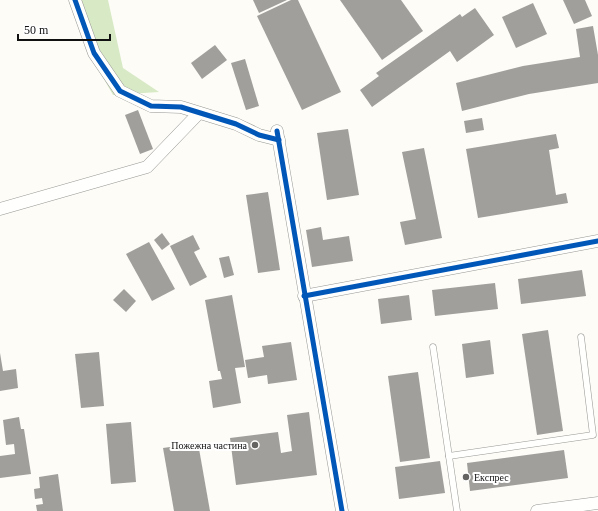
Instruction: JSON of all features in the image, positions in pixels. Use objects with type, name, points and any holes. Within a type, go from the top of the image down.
[{"type":"street","points":[[75,0],[94,53],[120,91],[151,106],[181,107],[236,124],[259,135],[278,136],[304,296],[342,511]]},
{"type":"street","points":[[0,209],[147,167],[199,113]]},
{"type":"street","points":[[304,296],[598,241]]},
{"type":"street","points":[[537,511],[598,503]]},
{"type":"lane","points":[[449,456],[593,435],[581,337]]},
{"type":"lane","points":[[433,348],[457,511]]},
{"type":"green space","points":[[80,0],[108,0],[123,68],[159,92],[113,95],[88,51]]},
{"type":"building","points":[[253,0],[287,0],[259,13]]},
{"type":"building","points":[[291,0],[298,0],[341,92],[302,110],[257,16]]},
{"type":"building","points":[[340,0],[401,0],[423,31],[382,60]]},
{"type":"building","points":[[563,0],[585,0],[592,16],[574,24]]},
{"type":"building","points":[[533,3],[547,34],[516,48],[502,17]]},
{"type":"building","points":[[475,8],[494,35],[457,62],[450,51],[372,107],[360,90],[379,76],[376,73],[460,14],[462,17]]},
{"type":"building","points":[[593,26],[598,55],[598,83],[529,94],[462,111],[456,83],[523,66],[580,57],[576,29]]},
{"type":"building","points":[[215,45],[227,60],[202,79],[191,63]]},
{"type":"building","points":[[245,59],[259,106],[246,110],[231,63]]},
{"type":"building","points":[[138,110],[153,149],[140,154],[125,115]]},
{"type":"building","points":[[482,118],[484,130],[466,133],[464,121]]},
{"type":"building","points":[[348,129],[359,195],[327,200],[317,133]]},
{"type":"building","points":[[556,134],[559,148],[549,150],[556,195],[566,193],[568,203],[478,218],[466,149]]},
{"type":"building","points":[[424,148],[442,238],[405,245],[400,222],[416,219],[402,152]]},
{"type":"building","points":[[268,192],[280,270],[258,273],[246,195]]},
{"type":"building","points":[[321,227],[323,240],[349,236],[353,261],[312,267],[306,230]]},
{"type":"building","points":[[162,233],[170,244],[162,250],[154,240]]},
{"type":"building","points":[[193,235],[200,249],[194,252],[207,277],[190,286],[170,246]]},
{"type":"building","points":[[149,242],[175,289],[152,301],[126,254]]},
{"type":"building","points":[[229,256],[234,275],[224,278],[219,258]]},
{"type":"building","points":[[582,270],[586,296],[521,304],[518,279]]},
{"type":"building","points":[[495,283],[498,309],[435,316],[432,290]]},
{"type":"building","points":[[124,289],[136,301],[126,312],[113,300]]},
{"type":"building","points":[[232,295],[245,367],[235,368],[241,403],[213,408],[209,381],[222,379],[220,371],[218,371],[205,300]]},
{"type":"building","points":[[409,295],[412,320],[381,324],[378,299]]},
{"type":"building","points":[[548,330],[563,431],[537,435],[522,334]]},
{"type":"building","points":[[490,340],[494,374],[466,378],[462,344]]},
{"type":"building","points":[[291,342],[297,380],[268,384],[267,375],[248,378],[245,360],[264,357],[262,346]]},
{"type":"building","points":[[99,352],[104,406],[81,408],[75,354]]},
{"type":"building","points":[[0,353],[3,371],[16,369],[18,388],[0,391]]},
{"type":"building","points":[[418,372],[430,458],[400,462],[388,376]]},
{"type":"building","name":"Пожежна частина","points":[[309,412],[317,475],[236,485],[230,438],[278,432],[281,453],[292,451],[287,415]]},
{"type":"building","points":[[19,417],[21,429],[24,429],[31,474],[0,478],[0,456],[15,454],[14,444],[6,445],[3,420]]},
{"type":"building","points":[[131,422],[136,482],[111,484],[106,424]]},
{"type":"building","points":[[198,443],[210,511],[174,511],[163,448]]},
{"type":"building","points":[[564,450],[568,478],[470,491],[467,463]]},
{"type":"building","points":[[440,461],[445,493],[399,499],[395,467]]},
{"type":"building","points":[[58,474],[63,511],[37,511],[36,505],[43,504],[42,498],[35,499],[34,489],[40,488],[39,477]]},
{"type":"cycle path","points":[[75,0],[94,53],[120,91],[151,106],[181,107],[236,124],[259,135],[279,140]]},
{"type":"cycle path","points":[[277,131],[342,511]]},
{"type":"cycle path","points":[[304,296],[598,241]]},
{"type":"place","name":"Пожежна частина","points":[[255,445]]},
{"type":"place","name":"Експрес","points":[[466,477]]}]
